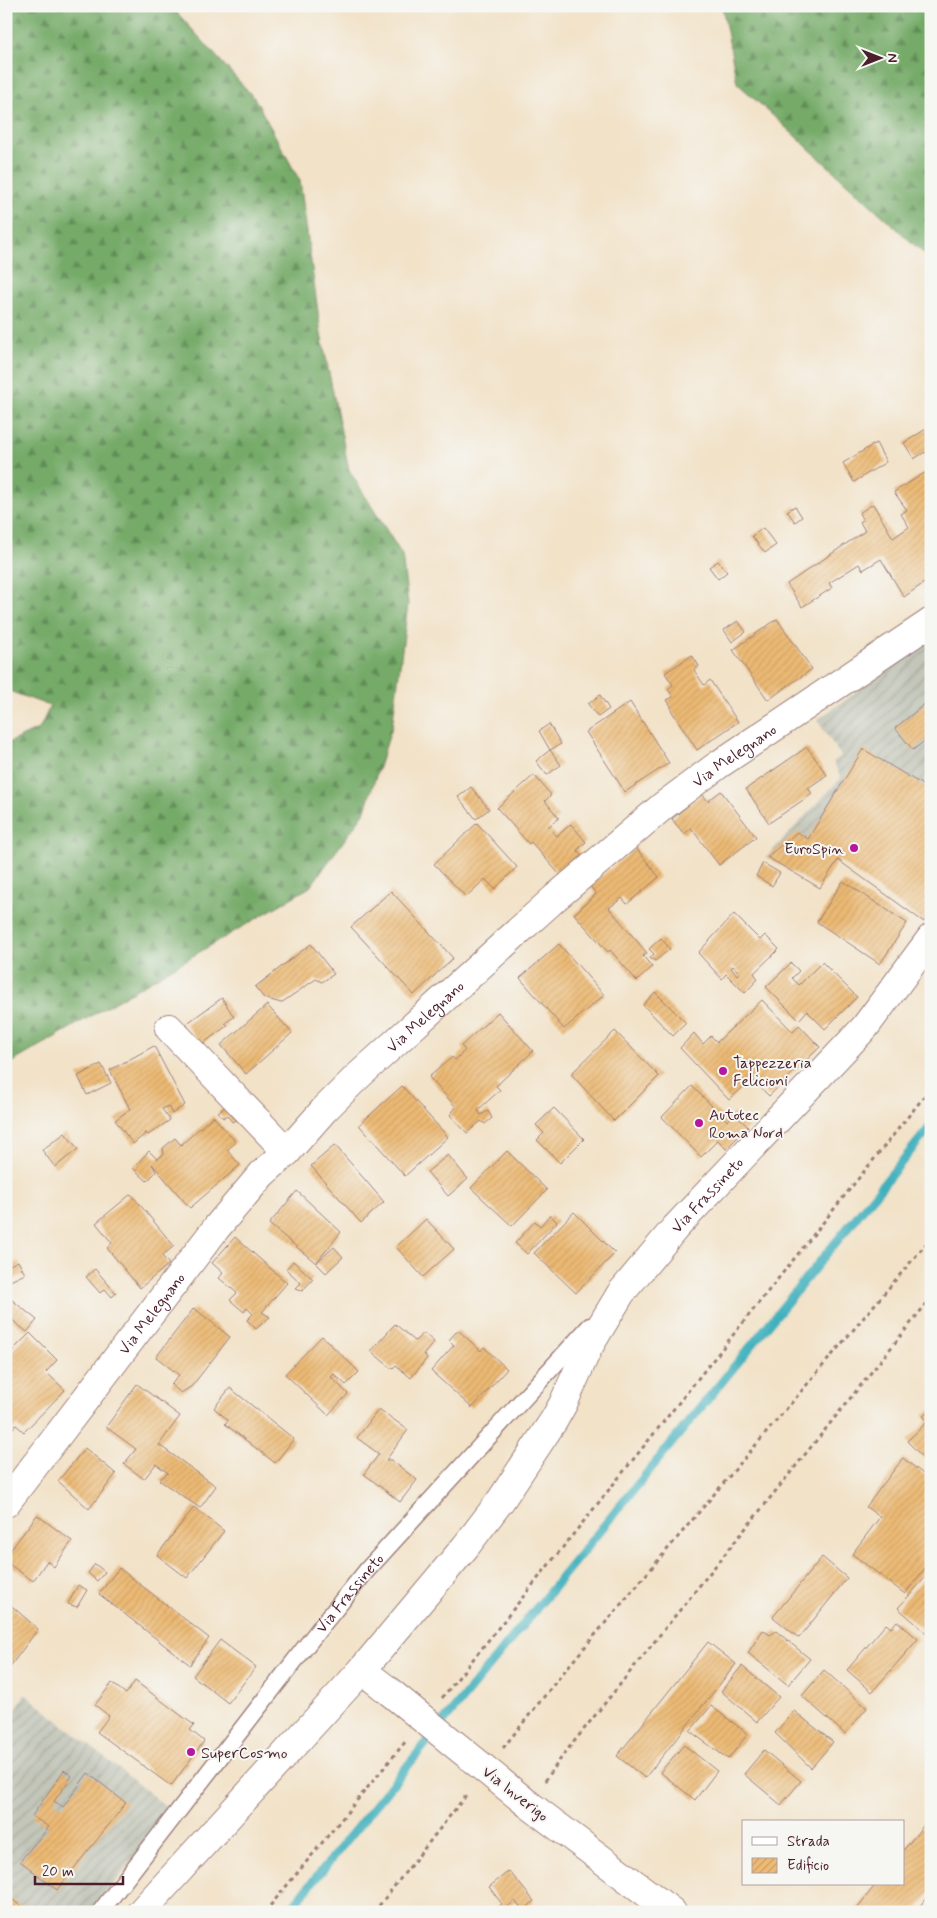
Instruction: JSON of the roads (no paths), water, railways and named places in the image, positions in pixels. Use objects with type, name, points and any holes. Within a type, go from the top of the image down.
[{"type":"street","name":"Via Melegnano","points":[[6,1503],[202,1245],[262,1174],[287,1152],[324,1110],[384,1052],[550,902],[644,822],[718,764],[931,622]]},
{"type":"street","name":"Via Frassineto","points":[[141,1912],[362,1670],[466,1546],[500,1500],[564,1404],[588,1348],[620,1293],[675,1228],[865,1027],[931,938]]},
{"type":"street","points":[[169,1028],[287,1152]]},
{"type":"street","name":"Via Inverigo","points":[[362,1670],[528,1804],[672,1912]]},
{"type":"lane","name":"Via Frassineto","points":[[100,1912],[366,1570],[620,1293]]},
{"type":"waterway","points":[[288,1912],[931,1126]]},
{"type":"place","name":"EuroSpin","points":[[854,848]]},
{"type":"place","name":"Tappezzeria Felicioni","points":[[723,1071]]},
{"type":"place","name":"Autotec Roma Nord","points":[[699,1123]]},
{"type":"place","name":"SuperCosmo","points":[[191,1752]]}]
